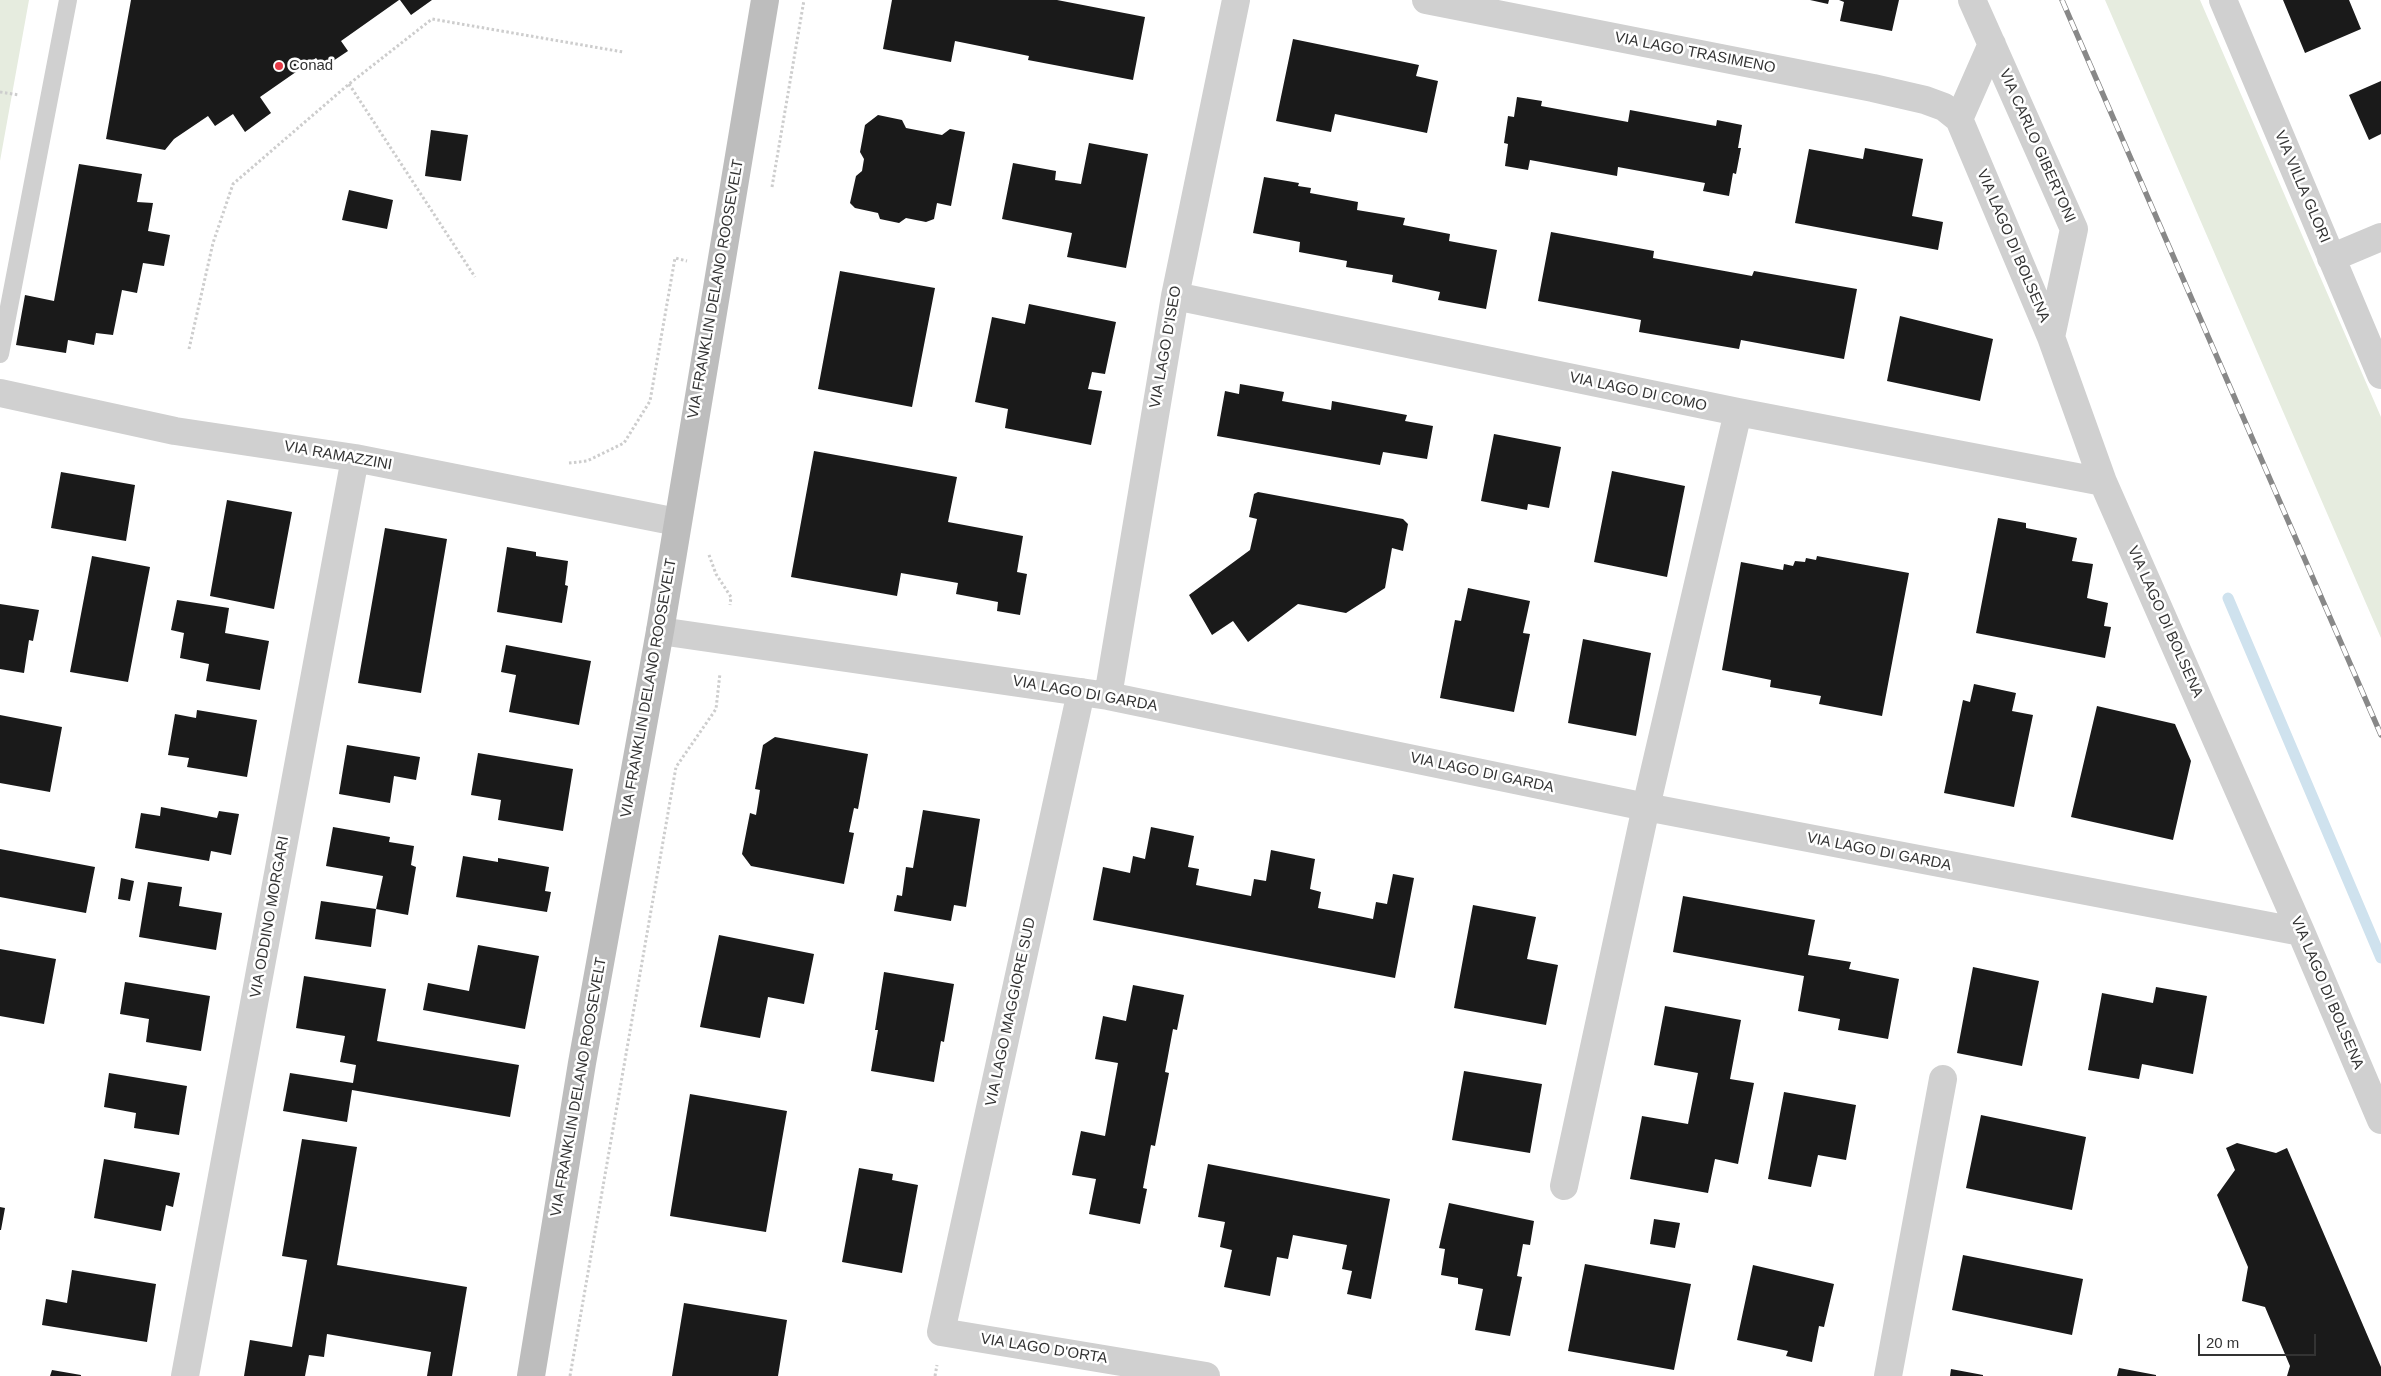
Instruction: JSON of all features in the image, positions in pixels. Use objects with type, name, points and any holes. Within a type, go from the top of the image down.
[{"type":"main road","name":"VIA FRANKLIN DELANO ROOSEVELT","points":[[530,1376],[582,1063],[660,631],[765,0]]},
{"type":"street","name":"VIA LAGO D'ISEO","points":[[1108,696],[1174,296],[1236,0]]},
{"type":"street","name":"VIA LAGO TRASIMENO","points":[[1426,0],[1873,88],[1925,100],[1944,107],[1959,119]]},
{"type":"street","name":"VIA CARLO GIBERTONI","points":[[1972,0],[2074,229],[2051,337]]},
{"type":"street","name":"VIA VILLA GLORI","points":[[2223,0],[2381,374]]},
{"type":"street","name":"VIA CARLO GIBERTONI","points":[[1959,119],[1992,44]]},
{"type":"street","name":"VIA LAGO DI BOLSENA","points":[[1959,119],[2051,337],[2103,482],[2301,932],[2381,1120]]},
{"type":"street","points":[[2332,258],[2381,236]]},
{"type":"street","name":"VIA LAGO DI COMO","points":[[1174,296],[1738,412],[2103,482]]},
{"type":"street","name":"VIA RAMAZZINI","points":[[0,392],[175,431],[355,458],[677,522]]},
{"type":"street","points":[[1564,1186],[1646,807],[1738,412]]},
{"type":"street","name":"VIA ODDINO MORGARI","points":[[185,1376],[355,458]]},
{"type":"street","name":"VIA LAGO DI GARDA","points":[[660,631],[1108,696],[1646,807],[2301,932]]},
{"type":"street","name":"VIA LAGO MAGGIORE SUD","points":[[941,1332],[1081,692]]},
{"type":"street","points":[[1888,1376],[1943,1079]]},
{"type":"street","name":"VIA LAGO D'ORTA","points":[[941,1332],[1206,1376]]},
{"type":"lane","points":[[0,354],[68,0]]},
{"type":"path","points":[[770,196],[804,0]]},
{"type":"path","points":[[189,349],[213,243],[233,184],[349,84],[432,19],[623,52]]},
{"type":"path","points":[[349,84],[475,277]]},
{"type":"path","points":[[563,464],[587,461],[624,443],[650,401],[675,258],[720,267]]},
{"type":"path","points":[[570,1376],[676,767],[716,709],[731,597],[716,574],[709,553]]},
{"type":"shaded area","points":[[0,0],[29,0],[0,161]]},
{"type":"shaded area","points":[[2105,0],[2200,0],[2381,417],[2381,638]]},
{"type":"building","points":[[131,0],[399,0],[341,41],[348,51],[324,67],[316,58],[260,97],[271,113],[245,132],[233,114],[215,126],[208,116],[174,139],[165,150],[106,139]]},
{"type":"building","points":[[400,0],[432,0],[411,15]]},
{"type":"building","points":[[892,0],[1057,0],[1145,17],[1133,80],[1028,60],[1029,56],[955,41],[951,62],[883,49]]},
{"type":"building","points":[[1810,0],[1829,0],[1828,4]]},
{"type":"building","points":[[1839,0],[1899,0],[1892,31],[1840,21],[1844,2]]},
{"type":"building","points":[[2283,0],[2349,0],[2361,29],[2305,53]]},
{"type":"building","points":[[1293,39],[1419,65],[1416,76],[1438,81],[1427,133],[1335,114],[1331,132],[1276,121]]},
{"type":"building","points":[[2381,81],[2381,134],[2369,140],[2349,95]]},
{"type":"building","points":[[1517,97],[1542,101],[1541,106],[1628,122],[1630,110],[1716,126],[1717,120],[1742,125],[1738,148],[1741,148],[1736,174],[1733,173],[1729,196],[1703,191],[1705,183],[1618,167],[1617,176],[1530,160],[1528,170],[1505,166],[1508,144],[1504,143],[1508,116],[1514,117]]},
{"type":"building","points":[[878,115],[902,120],[906,128],[942,135],[950,129],[965,132],[951,206],[937,203],[934,219],[926,222],[906,218],[899,223],[880,219],[878,213],[855,208],[850,203],[856,176],[862,171],[864,159],[860,152],[865,125]]},
{"type":"building","points":[[431,130],[468,135],[461,181],[425,176]]},
{"type":"building","points":[[1089,143],[1148,154],[1126,268],[1067,257],[1072,233],[1002,219],[1013,163],[1056,171],[1055,180],[1081,184]]},
{"type":"building","points":[[1865,148],[1923,159],[1912,216],[1943,222],[1938,250],[1795,223],[1809,149],[1863,159]]},
{"type":"building","points":[[79,164],[142,174],[137,202],[153,203],[148,231],[170,235],[164,266],[143,263],[137,293],[122,290],[113,335],[96,333],[94,345],[68,340],[66,353],[16,345],[25,295],[54,301]]},
{"type":"building","points":[[1264,177],[1299,183],[1298,186],[1311,188],[1310,193],[1358,202],[1357,210],[1405,218],[1403,225],[1450,234],[1449,241],[1497,250],[1486,309],[1438,300],[1440,292],[1392,282],[1393,275],[1346,267],[1347,261],[1299,252],[1300,242],[1253,233]]},
{"type":"building","points":[[349,190],[393,200],[387,229],[342,220]]},
{"type":"building","points":[[1551,232],[1654,251],[1653,258],[1752,276],[1754,271],[1857,289],[1844,359],[1741,340],[1739,349],[1639,332],[1641,320],[1538,301]]},
{"type":"building","points":[[840,271],[935,288],[912,407],[818,389]]},
{"type":"building","points":[[1029,304],[1116,322],[1105,374],[1092,372],[1088,389],[1102,391],[1091,445],[1005,428],[1008,409],[975,402],[992,317],[1025,324]]},
{"type":"building","points":[[1900,316],[1993,339],[1980,401],[1887,381]]},
{"type":"building","points":[[1240,384],[1284,392],[1282,401],[1331,410],[1332,401],[1407,415],[1405,421],[1433,426],[1427,459],[1383,452],[1380,465],[1217,436],[1225,391],[1239,394]]},
{"type":"building","points":[[1494,434],[1561,447],[1549,508],[1528,504],[1527,510],[1481,501]]},
{"type":"building","points":[[814,451],[957,477],[948,522],[1023,536],[1017,572],[1027,574],[1020,615],[997,611],[998,602],[956,594],[958,583],[901,573],[897,596],[791,577]]},
{"type":"building","points":[[1612,471],[1685,486],[1667,577],[1594,562]]},
{"type":"building","points":[[61,472],[135,485],[126,541],[51,528]]},
{"type":"building","points":[[1258,492],[1403,519],[1408,524],[1403,551],[1392,548],[1385,588],[1346,613],[1298,604],[1248,642],[1233,621],[1212,635],[1189,595],[1250,550],[1257,519],[1249,517],[1254,494]]},
{"type":"building","points":[[227,500],[292,512],[274,609],[210,596]]},
{"type":"building","points":[[1998,518],[2026,523],[2026,528],[2077,538],[2072,561],[2093,564],[2087,598],[2108,603],[2104,626],[2111,627],[2105,658],[1976,633]]},
{"type":"building","points":[[385,528],[447,539],[421,693],[358,683]]},
{"type":"building","points":[[507,547],[536,552],[536,556],[568,561],[565,585],[568,586],[562,623],[497,612]]},
{"type":"building","points":[[92,556],[150,567],[128,682],[70,672]]},
{"type":"building","points":[[1817,556],[1909,573],[1882,716],[1819,704],[1821,696],[1770,687],[1771,680],[1722,670],[1741,562],[1783,570],[1784,564],[1793,566],[1795,561],[1805,562],[1806,558],[1816,560]]},
{"type":"building","points":[[1468,588],[1530,601],[1523,633],[1530,634],[1514,712],[1440,698],[1455,620],[1461,621]]},
{"type":"building","points":[[177,600],[229,608],[225,633],[269,641],[260,690],[206,681],[209,664],[180,658],[184,633],[171,630]]},
{"type":"building","points":[[0,604],[39,610],[33,641],[29,640],[24,673],[0,669]]},
{"type":"building","points":[[1583,639],[1651,653],[1636,736],[1568,723]]},
{"type":"building","points":[[506,645],[591,661],[579,725],[509,712],[516,675],[501,672]]},
{"type":"building","points":[[1974,684],[2016,693],[2012,711],[2033,715],[2014,807],[1944,793],[1963,700],[1970,702]]},
{"type":"building","points":[[2097,706],[2175,724],[2191,761],[2173,840],[2071,817]]},
{"type":"building","points":[[197,710],[257,720],[247,777],[187,767],[189,758],[168,755],[175,714],[196,718]]},
{"type":"building","points":[[0,715],[62,727],[50,792],[0,783]]},
{"type":"building","points":[[775,737],[868,754],[858,809],[854,808],[849,832],[854,833],[844,884],[751,866],[742,854],[750,813],[756,815],[760,790],[755,789],[763,745]]},
{"type":"building","points":[[347,745],[420,757],[416,780],[394,776],[390,803],[339,794]]},
{"type":"building","points":[[478,753],[573,769],[563,831],[498,820],[501,800],[471,795]]},
{"type":"building","points":[[161,807],[217,818],[219,811],[239,814],[231,855],[211,851],[209,861],[135,848],[141,813],[160,816]]},
{"type":"building","points":[[923,810],[980,819],[966,907],[954,905],[951,921],[894,911],[897,895],[902,896],[906,867],[913,868]]},
{"type":"building","points":[[333,827],[390,837],[389,842],[414,846],[411,865],[416,867],[408,915],[376,909],[383,876],[326,866]]},
{"type":"building","points":[[1151,827],[1194,836],[1188,867],[1199,869],[1196,885],[1251,896],[1254,879],[1266,881],[1271,850],[1315,859],[1310,889],[1321,892],[1318,908],[1373,919],[1376,902],[1387,904],[1393,874],[1414,878],[1395,978],[1093,920],[1103,867],[1130,873],[1133,856],[1145,859]]},
{"type":"building","points":[[0,849],[95,867],[86,913],[0,897]]},
{"type":"building","points":[[463,856],[498,862],[498,858],[549,867],[545,891],[551,892],[547,912],[456,897]]},
{"type":"building","points":[[121,878],[134,881],[130,901],[118,899]]},
{"type":"building","points":[[148,882],[182,887],[179,906],[222,913],[216,950],[139,937]]},
{"type":"building","points":[[1683,896],[1815,920],[1808,955],[1851,962],[1849,969],[1899,979],[1888,1039],[1838,1030],[1840,1019],[1798,1011],[1804,976],[1673,952]]},
{"type":"building","points":[[321,901],[376,909],[371,947],[315,939]]},
{"type":"building","points":[[1473,905],[1536,917],[1527,959],[1558,965],[1546,1025],[1454,1008]]},
{"type":"building","points":[[719,935],[814,954],[804,1004],[768,997],[760,1038],[700,1027]]},
{"type":"building","points":[[478,945],[539,956],[525,1029],[423,1010],[428,983],[469,991]]},
{"type":"building","points":[[0,949],[56,959],[44,1024],[0,1016]]},
{"type":"building","points":[[1973,967],[2039,981],[2022,1066],[1957,1053]]},
{"type":"building","points":[[884,972],[954,984],[944,1042],[941,1041],[934,1082],[871,1071],[878,1030],[875,1030]]},
{"type":"building","points":[[304,976],[386,989],[377,1041],[519,1065],[510,1117],[352,1090],[347,1122],[283,1111],[290,1073],[353,1083],[356,1065],[340,1062],[345,1036],[296,1028]]},
{"type":"building","points":[[125,982],[210,996],[201,1051],[146,1042],[149,1019],[120,1014]]},
{"type":"building","points":[[1133,985],[1184,995],[1177,1030],[1173,1029],[1165,1072],[1169,1073],[1155,1146],[1151,1145],[1143,1188],[1147,1189],[1140,1224],[1089,1214],[1096,1179],[1072,1175],[1081,1131],[1105,1136],[1118,1063],[1095,1059],[1103,1016],[1126,1021]]},
{"type":"building","points":[[2156,987],[2207,996],[2193,1074],[2142,1064],[2139,1079],[2088,1070],[2102,993],[2153,1003]]},
{"type":"building","points":[[1665,1006],[1741,1020],[1730,1079],[1754,1083],[1738,1164],[1715,1159],[1708,1193],[1630,1179],[1642,1116],[1688,1124],[1698,1073],[1654,1065]]},
{"type":"building","points":[[1464,1071],[1542,1084],[1530,1153],[1452,1140]]},
{"type":"building","points":[[109,1073],[187,1086],[179,1135],[134,1128],[136,1113],[104,1107]]},
{"type":"building","points":[[1784,1092],[1856,1105],[1846,1160],[1818,1155],[1811,1187],[1768,1179]]},
{"type":"building","points":[[690,1094],[787,1111],[766,1232],[670,1216]]},
{"type":"building","points":[[1981,1115],[2086,1137],[2072,1210],[1966,1188]]},
{"type":"building","points":[[302,1139],[357,1147],[337,1265],[467,1287],[452,1376],[427,1376],[431,1352],[327,1334],[324,1357],[309,1355],[305,1376],[244,1376],[250,1340],[292,1347],[307,1260],[282,1256]]},
{"type":"building","points":[[2237,1143],[2276,1153],[2287,1148],[2381,1367],[2381,1376],[2287,1376],[2290,1366],[2265,1307],[2242,1301],[2248,1267],[2217,1195],[2235,1170],[2226,1148]]},
{"type":"building","points":[[104,1159],[180,1173],[173,1207],[166,1205],[161,1231],[94,1218]]},
{"type":"building","points":[[1208,1164],[1390,1199],[1371,1299],[1347,1294],[1352,1271],[1342,1269],[1347,1245],[1293,1235],[1288,1259],[1277,1257],[1270,1296],[1224,1287],[1232,1250],[1220,1247],[1225,1222],[1198,1217]]},
{"type":"building","points":[[859,1168],[893,1174],[892,1180],[918,1185],[902,1273],[842,1262]]},
{"type":"building","points":[[1449,1203],[1534,1221],[1530,1245],[1523,1244],[1517,1276],[1522,1277],[1510,1336],[1475,1330],[1483,1289],[1458,1284],[1458,1278],[1441,1275],[1445,1249],[1439,1248]]},
{"type":"building","points":[[0,1207],[5,1208],[1,1230],[0,1230]]},
{"type":"building","points":[[1654,1219],[1680,1223],[1675,1248],[1650,1244]]},
{"type":"building","points":[[1963,1255],[2083,1279],[2072,1335],[1952,1310]]},
{"type":"building","points":[[1585,1264],[1691,1284],[1674,1370],[1568,1351]]},
{"type":"building","points":[[1753,1265],[1834,1284],[1824,1327],[1819,1326],[1812,1362],[1786,1356],[1788,1351],[1737,1340]]},
{"type":"building","points":[[72,1270],[156,1284],[147,1342],[42,1325],[46,1299],[67,1303]]},
{"type":"building","points":[[684,1303],[787,1320],[778,1376],[672,1376]]},
{"type":"building","points":[[2119,1368],[2156,1375],[2156,1376],[2117,1376]]},
{"type":"building","points":[[1951,1369],[1983,1375],[1983,1376],[1950,1376]]},
{"type":"building","points":[[52,1370],[81,1375],[81,1376],[50,1376]]},
{"type":"waterway","points":[[2228,598],[2381,958]]},
{"type":"railway","points":[[2062,0],[2381,735]]},
{"type":"place","name":"Conad","points":[[279,66]]}]
